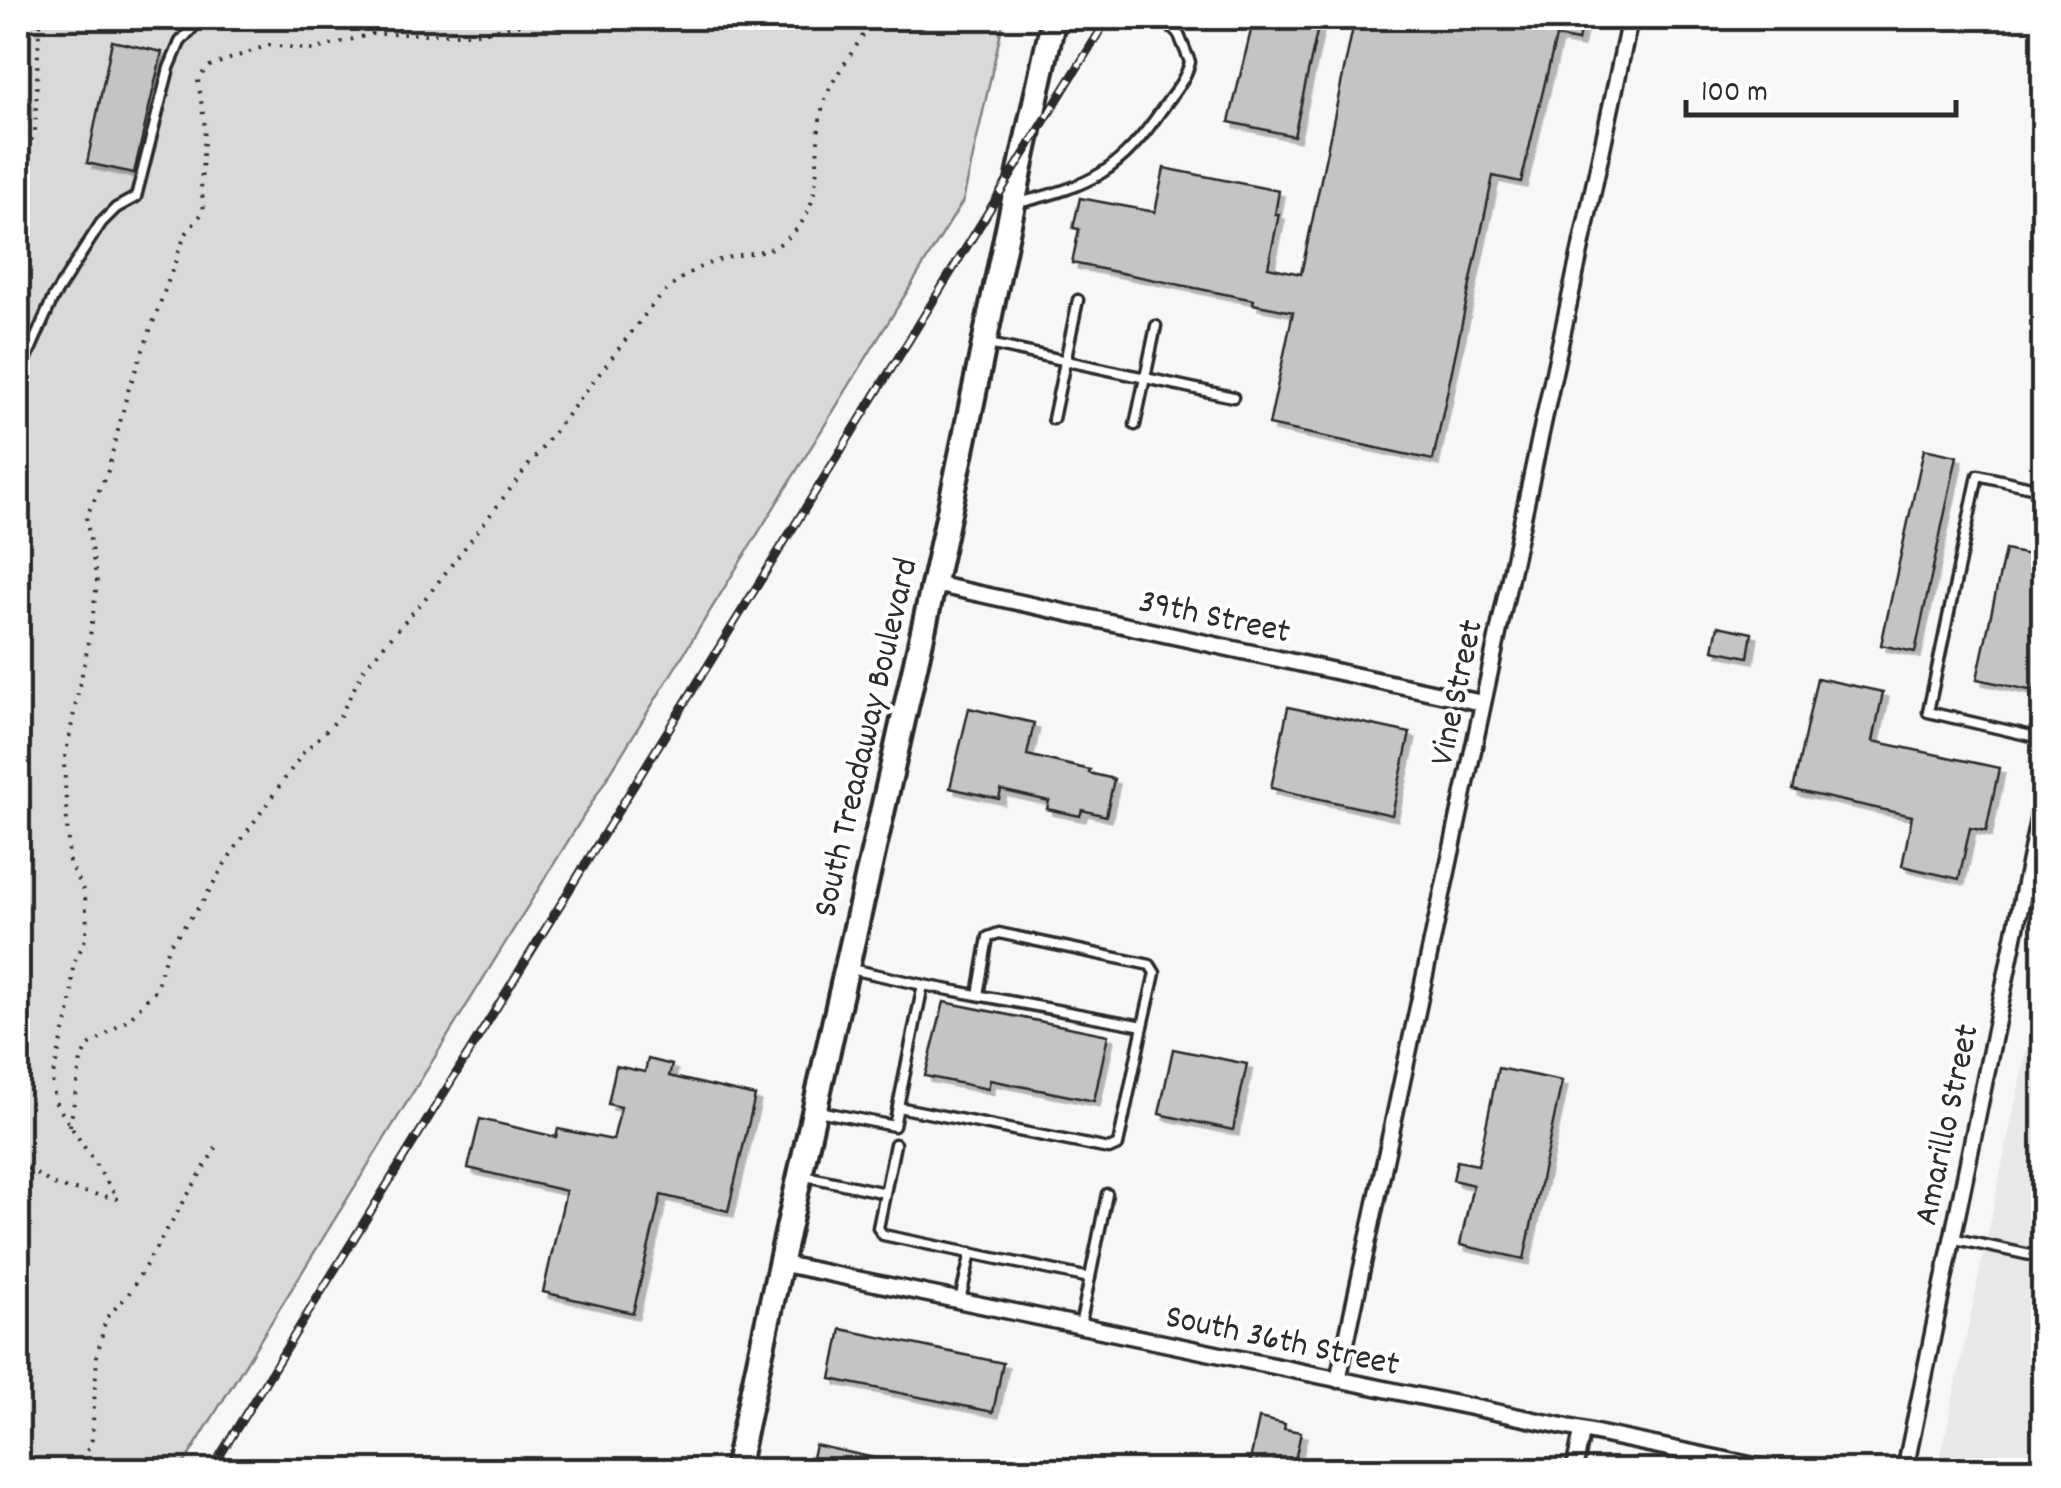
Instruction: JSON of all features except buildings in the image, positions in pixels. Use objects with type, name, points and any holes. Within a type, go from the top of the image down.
[{"type":"main road","name":"South Treadaway Boulevard","points":[[736,1470],[779,1262],[934,584],[1022,154],[1054,18]]},
{"type":"street","name":"Vine Street","points":[[1338,1380],[1630,18]]},
{"type":"street","name":"39th Street","points":[[934,584],[1482,703]]},
{"type":"street","name":"Amarillo Street","points":[[1905,1470],[2044,791]]},
{"type":"street","name":"South 36th Street","points":[[779,1262],[1774,1470]]},
{"type":"street","points":[[1574,1470],[1582,1432]]},
{"type":"lane","points":[[18,378],[33,337],[92,238],[116,208],[136,197],[168,68],[180,42],[201,18]]},
{"type":"lane","points":[[1014,204],[1083,185],[1136,146],[1183,79],[1190,62],[1184,44],[1162,18]]},
{"type":"lane","points":[[1053,418],[1078,300]]},
{"type":"lane","points":[[1135,425],[1156,326]]},
{"type":"lane","points":[[985,343],[1233,398]]},
{"type":"lane","points":[[2044,490],[1978,475],[1928,712],[2044,740]]},
{"type":"lane","points":[[898,1107],[1110,1150],[1118,1146],[1155,974],[1150,965],[1000,933],[988,937],[978,995]]},
{"type":"lane","points":[[846,968],[1143,1026]]},
{"type":"lane","points":[[814,1110],[894,1126],[924,984]]},
{"type":"lane","points":[[895,1144],[878,1228],[883,1235],[1090,1278]]},
{"type":"lane","points":[[800,1175],[885,1193]]},
{"type":"lane","points":[[1080,1326],[1107,1194]]},
{"type":"lane","points":[[1951,1238],[2044,1258]]},
{"type":"lane","points":[[960,1300],[971,1253]]},
{"type":"path","points":[[18,169],[36,132],[39,27],[44,18]]},
{"type":"path","points":[[18,1162],[56,1186],[118,1199],[54,1102],[52,1079],[71,1005],[74,965],[87,926],[85,894],[70,863],[64,762],[97,582],[86,517],[107,474],[128,392],[185,236],[204,210],[201,184],[205,128],[198,80],[207,68],[269,45],[313,50],[372,34],[473,34],[552,18]]},
{"type":"path","points":[[70,1126],[86,1048],[130,1018],[156,989],[168,947],[202,904],[227,860],[304,753],[339,718],[365,666],[429,594],[650,306],[682,275],[720,260],[776,246],[795,230],[816,195],[826,96],[872,18]]},
{"type":"path","points":[[79,1470],[92,1439],[95,1370],[106,1318],[128,1295],[220,1141]]},
{"type":"shaded area","points":[[18,18],[1004,18],[963,201],[180,1470],[18,1470]]},
{"type":"shaded area","points":[[2043,971],[2043,1470],[1938,1470]]},
{"type":"railway","points":[[211,1470],[1108,18]]}]
